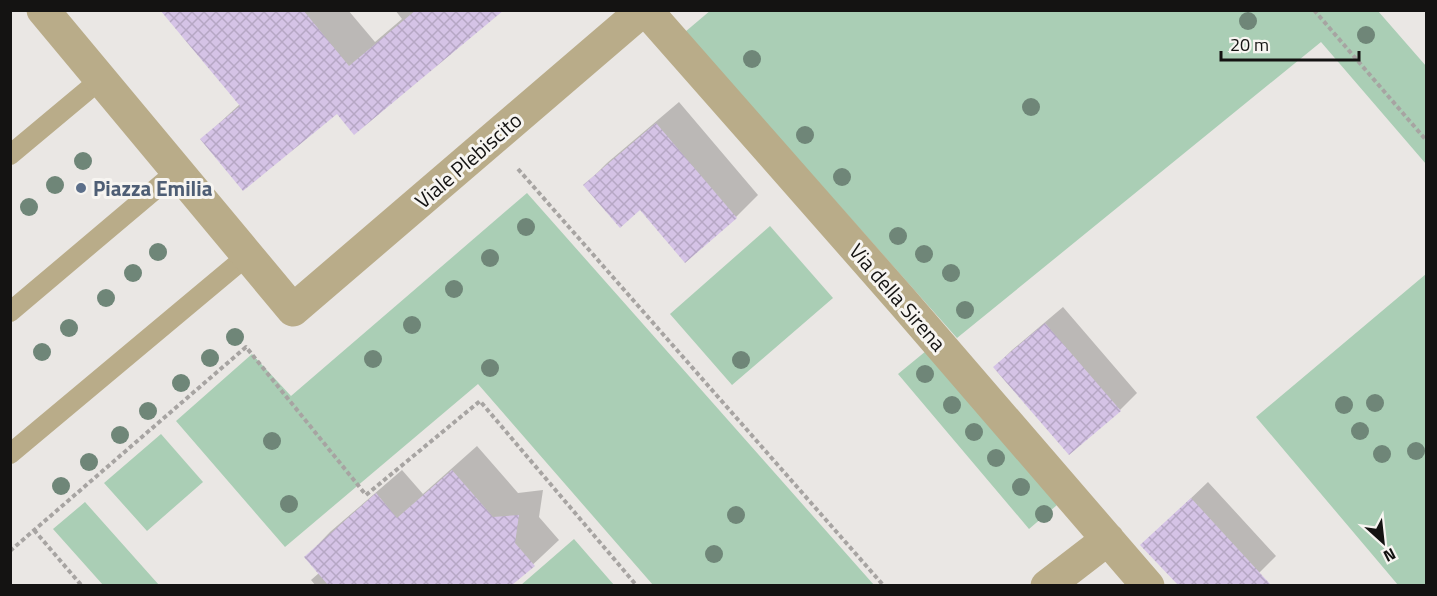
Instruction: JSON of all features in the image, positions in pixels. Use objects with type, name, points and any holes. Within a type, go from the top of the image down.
[{"type":"street","points":[[43,10],[248,255]]},
{"type":"street","name":"Viale Plebiscito","points":[[248,255],[293,310],[644,10]]},
{"type":"street","name":"Via della Sirena","points":[[644,10],[1148,585]]},
{"type":"street","points":[[1047,585],[1108,539]]},
{"type":"lane","points":[[10,155],[100,79]]},
{"type":"lane","points":[[10,312],[177,171]]},
{"type":"lane","points":[[10,453],[248,255]]},
{"type":"path","points":[[1314,10],[1426,140]]},
{"type":"path","points":[[493,139],[884,585]]},
{"type":"path","points":[[10,550],[246,347],[366,495],[480,401],[637,585]]},
{"type":"path","points":[[34,530],[82,585]]},
{"type":"green space","points":[[711,10],[1378,11],[1426,66],[1426,164],[1321,42],[957,338],[685,32]]},
{"type":"green space","points":[[527,193],[874,585],[653,585],[478,384],[285,547],[176,421],[252,354],[291,396]]},
{"type":"green space","points":[[770,226],[833,298],[732,385],[670,314]]},
{"type":"green space","points":[[1426,274],[1426,585],[1398,585],[1256,417]]},
{"type":"green space","points":[[926,351],[1057,505],[1029,529],[898,374]]},
{"type":"green space","points":[[161,434],[203,482],[147,531],[104,483]]},
{"type":"green space","points":[[85,502],[159,585],[103,585],[53,529]]},
{"type":"green space","points":[[574,539],[614,585],[521,585]]},
{"type":"building","points":[[160,10],[303,10],[349,66],[416,10],[504,10],[354,135],[337,114],[243,191],[200,139],[240,106]]},
{"type":"building","points":[[656,123],[737,218],[685,263],[640,210],[620,228],[583,185]]},
{"type":"building","points":[[1045,323],[1121,411],[1069,455],[993,367]]},
{"type":"building","points":[[452,470],[493,517],[519,515],[515,543],[535,566],[512,585],[328,585],[304,557],[376,493],[397,518]]},
{"type":"building","points":[[1191,498],[1271,585],[1178,585],[1140,545]]},
{"type":"place","name":"Piazza Emilia","points":[[81,188]]}]
